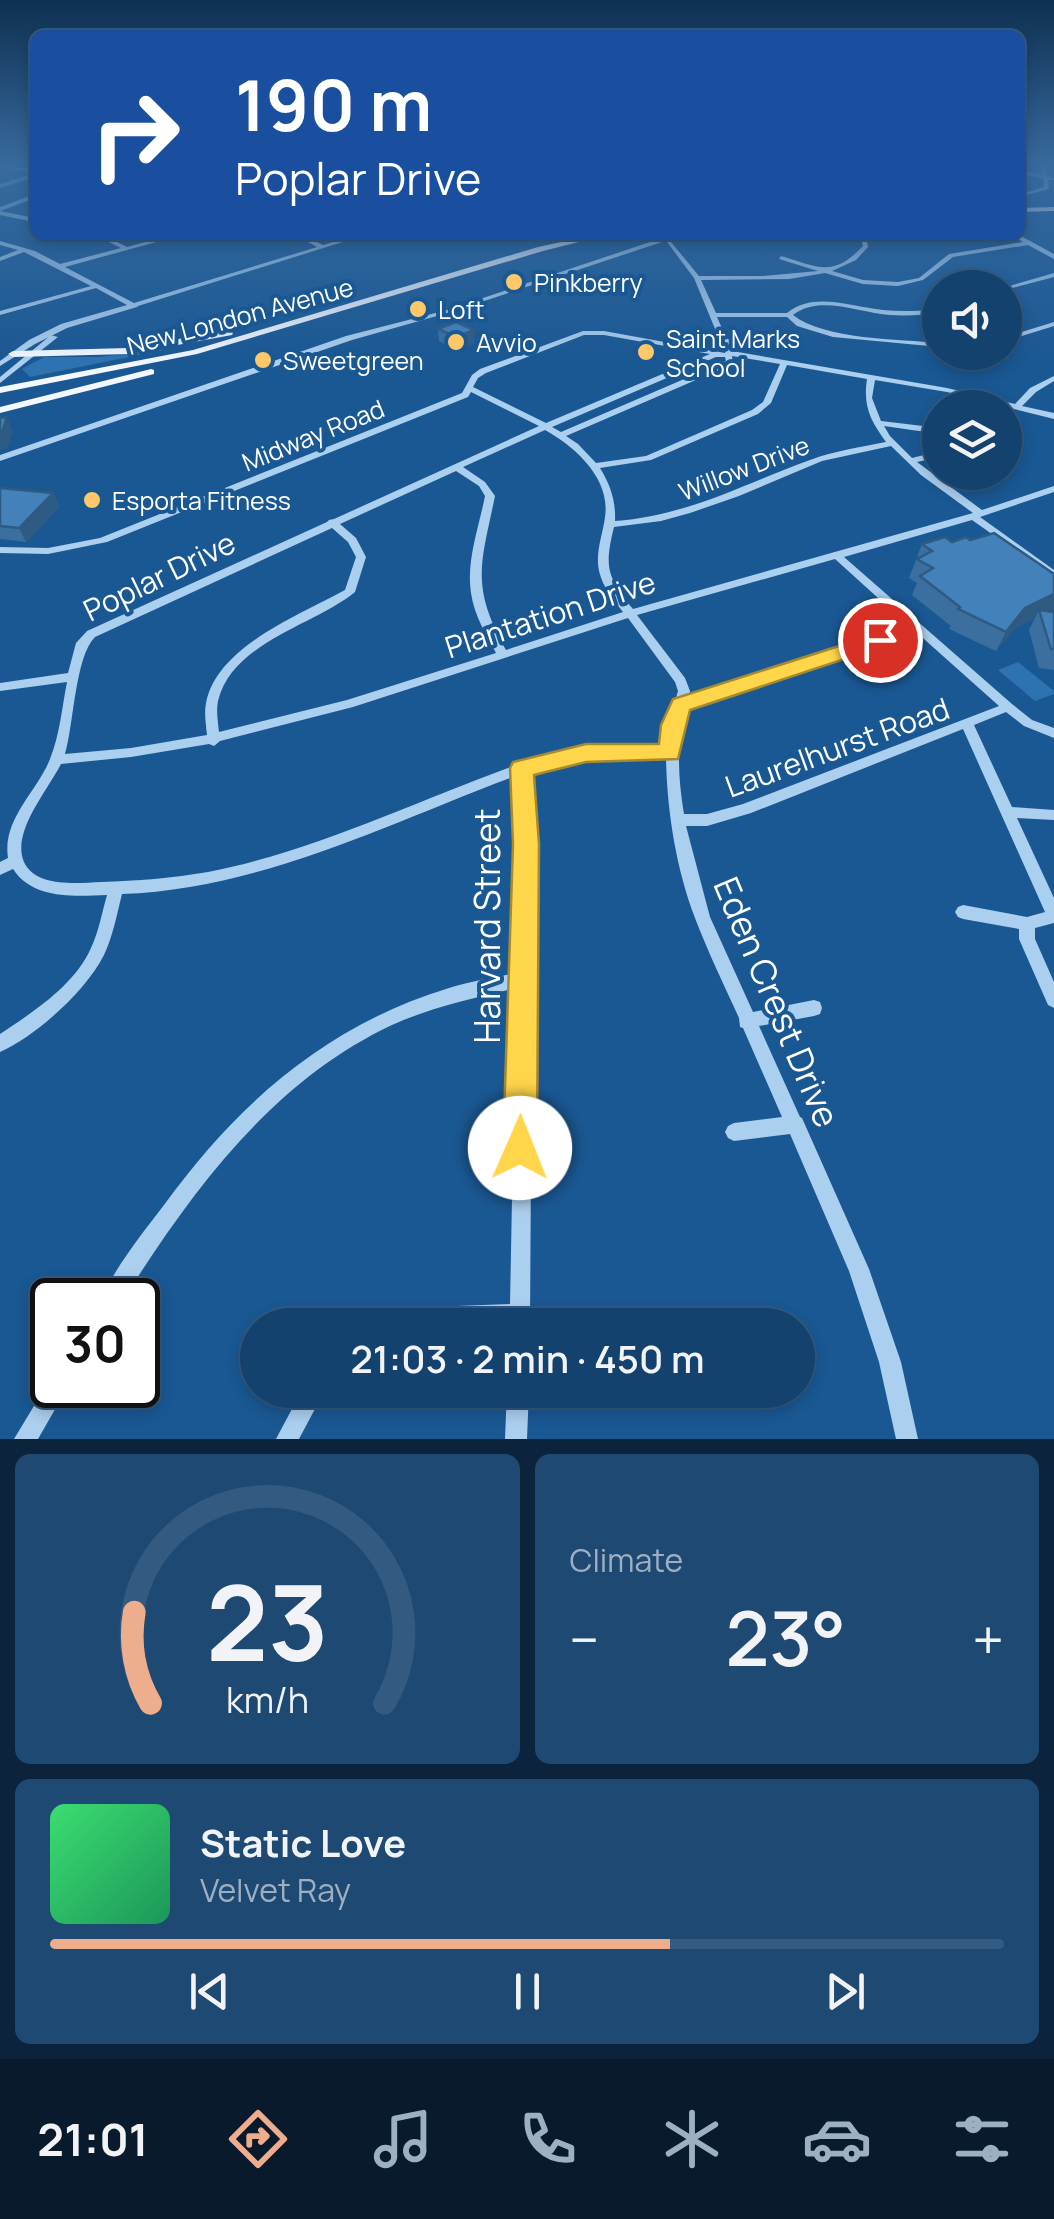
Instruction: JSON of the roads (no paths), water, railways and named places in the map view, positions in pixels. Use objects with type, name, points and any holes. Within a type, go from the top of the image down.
[{"type":"main road","name":"New London Avenue","points":[[0,385],[164,354],[566,240]]},
{"type":"main road","name":"New London Avenue","points":[[0,385],[154,362],[286,328],[582,240]]},
{"type":"main road","points":[[13,354],[160,347],[301,318]]},
{"type":"main road","points":[[0,410],[115,382],[286,328]]},
{"type":"main road","points":[[53,337],[63,346],[86,352]]},
{"type":"street","points":[[108,240],[127,249]]},
{"type":"street","points":[[60,266],[159,240]]},
{"type":"street","points":[[307,240],[322,248]]},
{"type":"street","points":[[0,364],[57,329],[347,240]]},
{"type":"street","points":[[683,260],[681,249],[686,240]]},
{"type":"street","points":[[697,278],[790,276],[826,271],[860,257],[866,246],[864,240]]},
{"type":"street","points":[[1023,240],[1054,257]]},
{"type":"street","points":[[0,458],[376,329],[449,311],[669,241],[697,278],[716,315],[722,336],[721,352],[730,362],[559,436]]},
{"type":"street","points":[[0,243],[25,249],[134,306]]},
{"type":"street","points":[[780,258],[863,282],[907,283],[921,279],[951,255],[1028,243]]},
{"type":"street","points":[[0,258],[25,249]]},
{"type":"street","points":[[1022,283],[1054,275]]},
{"type":"street","points":[[0,314],[96,286]]},
{"type":"street","points":[[716,315],[789,315],[814,304],[884,312],[922,311]]},
{"type":"street","points":[[0,385],[53,337],[112,313]]},
{"type":"street","points":[[789,315],[800,324],[833,335],[922,343]]},
{"type":"street","points":[[1022,334],[1054,324]]},
{"type":"street","name":"Midway Road","points":[[0,550],[48,551],[103,540],[428,411],[471,389],[475,377],[483,371],[570,336],[592,332],[939,390]]},
{"type":"street","points":[[721,352],[728,342],[722,336]]},
{"type":"street","name":"Poplar Drive","points":[[16,861],[14,846],[21,825],[56,760],[72,677],[82,643],[92,634],[456,466],[721,352]]},
{"type":"street","points":[[594,466],[648,458],[755,412],[768,404],[784,363]]},
{"type":"street","points":[[870,377],[867,402],[893,443],[1054,576]]},
{"type":"street","points":[[1022,401],[1054,378]]},
{"type":"street","points":[[471,389],[559,436],[594,466],[610,504],[601,568],[629,614],[681,681],[681,704]]},
{"type":"street","points":[[177,396],[200,396]]},
{"type":"street","name":"Midway Road","points":[[1022,406],[1054,416]]},
{"type":"street","points":[[877,423],[922,429]]},
{"type":"street","name":"Willow Drive","points":[[608,524],[631,524],[694,510],[761,486],[812,462],[893,443]]},
{"type":"street","points":[[911,460],[922,458]]},
{"type":"street","points":[[456,466],[482,484],[490,496],[474,571],[475,601],[502,656]]},
{"type":"street","name":"Plantation Drive","points":[[56,760],[214,741],[274,727],[629,614],[1052,492]]},
{"type":"street","points":[[214,741],[212,700],[222,676],[242,654],[350,592],[361,557],[352,540],[332,522]]},
{"type":"street","points":[[836,556],[1008,707],[1028,723],[1054,733]]},
{"type":"street","points":[[681,704],[917,627]]},
{"type":"street","points":[[0,687],[72,677]]},
{"type":"street","name":"Eden Crest Drive","points":[[681,704],[672,725],[670,753],[687,870],[702,917],[746,1020],[859,1269],[890,1362],[907,1439]]},
{"type":"street","name":"Laurelhurst Road","points":[[681,820],[707,820],[746,809],[968,726],[1008,707]]},
{"type":"street","points":[[963,912],[1027,924],[1054,915],[968,726]]},
{"type":"street","points":[[0,869],[16,861],[26,876],[50,888],[116,890],[183,884],[243,872],[309,852],[522,768],[586,753],[670,753]]},
{"type":"street","name":"Harvard Street","points":[[520,1308],[526,844],[522,768]]},
{"type":"street","points":[[1009,812],[1054,815]]},
{"type":"street","points":[[0,1044],[31,1023],[85,971],[98,952],[116,890]]},
{"type":"street","points":[[1027,924],[1027,939],[1054,1000]]},
{"type":"street","points":[[126,1278],[214,1151],[319,1055],[373,1023],[420,1003],[522,979]]},
{"type":"street","points":[[746,1020],[814,1008]]},
{"type":"street","points":[[734,1132],[796,1124]]},
{"type":"street","points":[[26,1439],[44,1408]]},
{"type":"street","points":[[287,1439],[304,1408]]},
{"type":"street","points":[[516,1439],[517,1408]]},
{"type":"place","name":"Pinkberry","points":[[514,282]]},
{"type":"place","name":"Loft","points":[[418,309]]},
{"type":"place","name":"Avvio","points":[[456,342]]},
{"type":"place","name":"Saint Marks School","points":[[646,352]]},
{"type":"place","name":"Sweetgreen","points":[[263,360]]},
{"type":"place","name":"Esporta Fitness","points":[[92,500]]}]
